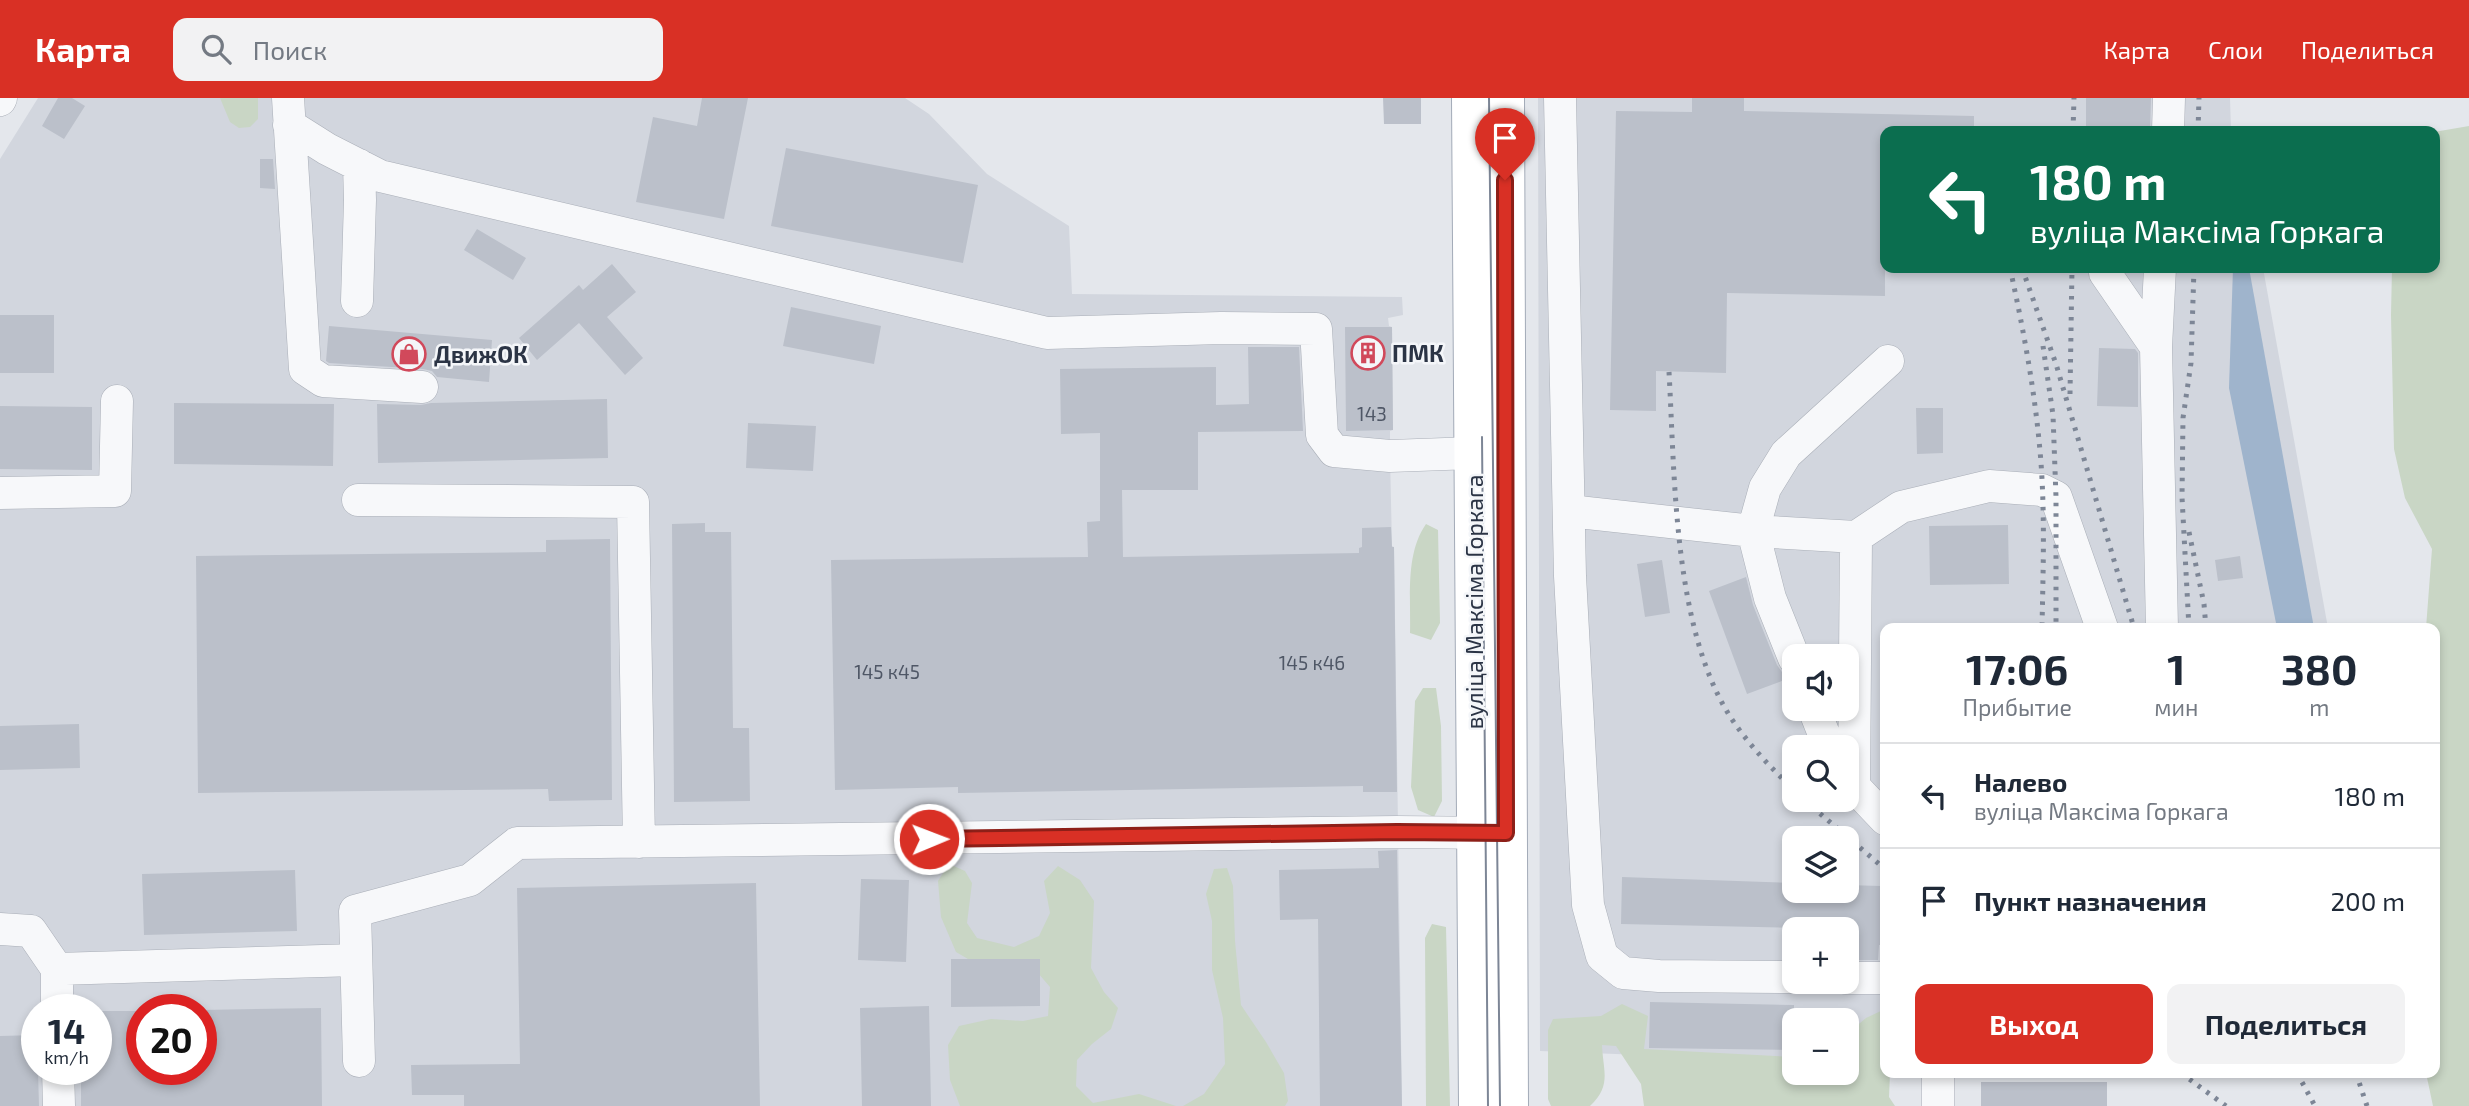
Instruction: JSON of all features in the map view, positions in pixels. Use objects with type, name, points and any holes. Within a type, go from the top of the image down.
[{"type":"main road","name":"вуліца Максіма Горкага","points":[[1471,98],[1473,453],[1491,833],[1509,1106]]},
{"type":"main road","name":"вуліца Максіма Горкага","points":[[1478,1106],[1491,833],[1505,98]]},
{"type":"street","points":[[1560,98],[1570,576],[1588,905],[1602,956],[1623,973],[1659,976],[1782,977]]},
{"type":"street","points":[[2168,126],[2169,98]]},
{"type":"street","points":[[288,111],[327,149],[380,176],[1047,333],[1221,328],[1316,329],[1322,435],[1334,451],[1390,456],[1473,453]]},
{"type":"street","points":[[288,111],[305,369],[323,381],[422,387]]},
{"type":"street","points":[[357,301],[359,165]]},
{"type":"street","points":[[2105,273],[2156,347]]},
{"type":"street","points":[[2160,273],[2156,347],[2162,623]]},
{"type":"street","points":[[1788,644],[1770,598],[1753,531],[1765,488],[1786,454],[1888,361]]},
{"type":"street","points":[[0,493],[116,491],[117,401]]},
{"type":"street","points":[[1569,511],[1753,531],[1856,537],[1901,507],[1989,486],[2042,490],[2056,497],[2100,623]]},
{"type":"street","points":[[358,500],[633,502],[639,842]]},
{"type":"street","points":[[1851,735],[1856,537]]},
{"type":"street","points":[[1859,792],[1880,814]]},
{"type":"street","points":[[359,1061],[355,911],[470,880],[517,843],[1491,833]]},
{"type":"street","points":[[0,929],[30,931],[57,969],[57,994]]},
{"type":"street","points":[[57,969],[356,960]]},
{"type":"street","points":[[1859,978],[1880,978]]},
{"type":"street","points":[[1938,1078],[1938,1106]]},
{"type":"street","points":[[58,1085],[59,1106]]},
{"type":"shaded area","points":[[38,98],[905,98],[929,114],[987,174],[1069,226],[1072,294],[1402,297],[1403,315],[1388,318],[1389,326],[1392,327],[1393,430],[1390,431],[1390,456],[1394,547],[1402,1106],[0,1106],[0,159]]},
{"type":"shaded area","points":[[1538,98],[2230,98],[2231,126],[1880,126],[1880,273],[2264,273],[2327,623],[1880,623],[1880,1049],[1859,1058],[1859,1008],[1782,1008],[1782,1061],[1540,1051]]},
{"type":"green space","points":[[220,98],[258,98],[258,119],[250,127],[239,128],[230,122]]},
{"type":"green space","points":[[2469,126],[2469,1106],[2433,1106],[2427,1078],[2440,1078],[2440,623],[2426,623],[2432,549],[2405,498],[2394,449],[2392,273],[2440,273],[2440,131]]},
{"type":"green space","points":[[1426,524],[1438,530],[1440,623],[1431,640],[1410,633],[1412,562],[1419,536]]},
{"type":"green space","points":[[1423,688],[1436,688],[1441,726],[1442,801],[1434,817],[1418,810],[1411,787],[1415,701]]},
{"type":"green space","points":[[949,864],[965,871],[972,883],[967,923],[977,938],[1014,947],[1039,936],[1050,913],[1044,881],[1058,866],[1080,880],[1094,901],[1091,968],[1104,992],[1118,1008],[1111,1029],[1077,1060],[1076,1086],[1093,1103],[1139,1094],[1176,1106],[960,1106],[950,1080],[948,1045],[959,1026],[991,1019],[1023,1021],[1048,1016],[1050,987],[1038,973],[980,966],[956,952],[941,917],[938,881]]},
{"type":"green space","points":[[1227,868],[1233,886],[1241,1005],[1284,1073],[1288,1101],[1285,1106],[1183,1106],[1204,1094],[1225,1064],[1223,1018],[1212,970],[1212,921],[1206,894],[1214,869]]},
{"type":"green space","points":[[1432,924],[1446,927],[1450,1106],[1426,1106],[1425,938]]},
{"type":"green space","points":[[1622,1004],[1648,1016],[1644,1049],[1782,1056],[1782,1085],[1859,1085],[1859,1024],[1880,1011],[1880,1078],[1890,1078],[1889,1097],[1895,1106],[1644,1106],[1641,1084],[1616,1046],[1602,1045],[1605,1077],[1597,1098],[1590,1106],[1551,1106],[1548,1099],[1548,1030],[1553,1019],[1601,1016]]},
{"type":"water","points":[[2233,273],[2250,273],[2313,623],[2276,623],[2229,388]]},
{"type":"building","points":[[58,98],[72,98],[85,106],[64,139],[42,126]]},
{"type":"building","points":[[702,98],[748,98],[724,219],[636,202],[653,117],[697,126]]},
{"type":"building","points":[[1383,98],[1421,98],[1421,124],[1384,124]]},
{"type":"building","points":[[1692,98],[1744,98],[1744,111],[1974,116],[1974,126],[1880,126],[1880,273],[1885,273],[1885,296],[1727,293],[1726,373],[1656,371],[1656,411],[1610,410],[1616,111],[1692,112]]},
{"type":"building","points":[[2086,98],[2151,98],[2150,126],[2086,126]]},
{"type":"building","points":[[786,148],[978,185],[963,263],[771,226]]},
{"type":"building","points":[[260,159],[273,159],[275,189],[260,188]]},
{"type":"building","points":[[477,229],[526,258],[513,280],[464,250]]},
{"type":"building","points":[[612,264],[636,292],[607,317],[643,358],[625,375],[579,323],[537,360],[519,338],[579,285],[583,290]]},
{"type":"building","points":[[791,307],[881,326],[874,364],[783,346]]},
{"type":"building","points":[[0,315],[54,315],[54,373],[0,373]]},
{"type":"building","name":"ДвижОК","points":[[329,326],[492,340],[489,382],[437,377],[432,371],[423,369],[329,363],[326,361]]},
{"type":"building","name":"ПМК","points":[[1345,327],[1392,327],[1393,430],[1346,431]]},
{"type":"building","points":[[1248,347],[1299,347],[1303,431],[1198,432],[1198,490],[1122,490],[1123,557],[1359,553],[1359,548],[1362,547],[1362,528],[1391,527],[1394,547],[1397,792],[1363,792],[1363,786],[958,793],[958,787],[835,790],[831,560],[1088,557],[1087,522],[1100,521],[1100,433],[1061,434],[1060,369],[1216,367],[1216,405],[1249,404]]},
{"type":"building","points":[[2099,348],[2135,349],[2138,353],[2138,407],[2097,406]]},
{"type":"building","points":[[607,399],[608,458],[378,463],[377,404]]},
{"type":"building","points":[[174,403],[334,404],[333,466],[174,464]]},
{"type":"building","points":[[0,406],[92,407],[92,470],[0,469]]},
{"type":"building","points":[[1916,408],[1943,408],[1943,453],[1917,454]]},
{"type":"building","points":[[748,423],[816,426],[813,471],[746,468]]},
{"type":"building","points":[[705,523],[705,532],[731,532],[733,728],[749,728],[750,801],[674,802],[672,524]]},
{"type":"building","points":[[2008,525],[2009,584],[1930,585],[1929,526]]},
{"type":"building","points":[[610,539],[612,800],[549,801],[548,789],[198,793],[196,556],[546,552],[546,540]]},
{"type":"building","points":[[2240,556],[2243,578],[2218,581],[2215,560]]},
{"type":"building","points":[[1662,560],[1670,613],[1645,617],[1637,564]]},
{"type":"building","points":[[1746,577],[1753,605],[1782,672],[1782,681],[1747,694],[1709,591]]},
{"type":"building","points":[[79,724],[80,768],[0,770],[0,726]]},
{"type":"building","points":[[1397,850],[1402,1106],[1320,1106],[1318,919],[1280,920],[1279,870],[1379,868],[1378,851]]},
{"type":"building","points":[[295,870],[297,931],[144,935],[142,874]]},
{"type":"building","points":[[1622,877],[1782,883],[1782,903],[1859,903],[1859,885],[1880,886],[1878,960],[1859,960],[1859,917],[1782,917],[1782,928],[1621,924]]},
{"type":"building","points":[[861,879],[909,880],[906,962],[858,960]]},
{"type":"building","points":[[756,883],[760,1106],[464,1106],[464,1095],[412,1095],[411,1065],[520,1064],[517,888]]},
{"type":"building","points":[[951,959],[1040,959],[1040,1006],[951,1007]]},
{"type":"building","points":[[1650,1002],[1794,1005],[1794,1008],[1782,1008],[1782,1050],[1649,1048]]},
{"type":"building","points":[[929,1006],[931,1106],[862,1106],[860,1008]]},
{"type":"building","points":[[321,1008],[322,1106],[81,1106],[81,1085],[112,1085],[112,1011],[126,1011],[126,1085],[217,1085],[217,1010]]},
{"type":"building","points":[[21,1035],[21,1085],[38,1085],[39,1106],[0,1106],[0,1036]]},
{"type":"building","points":[[1981,1082],[2107,1082],[2107,1106],[1981,1106]]},
{"type":"tram line","points":[[1489,98],[1500,1106]]},
{"type":"tram line","points":[[1482,437],[1488,1106]]},
{"type":"railway","points":[[2073,126],[2074,98]]},
{"type":"railway","points":[[2198,126],[2199,98]]},
{"type":"railway","points":[[2011,273],[2029,365],[2039,438],[2043,525],[2042,623]]},
{"type":"railway","points":[[2024,273],[2056,364],[2133,623]]},
{"type":"railway","points":[[2070,394],[2072,273]]},
{"type":"railway","points":[[2189,623],[2182,497],[2183,418],[2191,363],[2194,273]]},
{"type":"railway","points":[[2043,346],[2053,415],[2056,623]]},
{"type":"railway","points":[[1669,372],[1680,551],[1687,597],[1698,641],[1712,682],[1731,718],[1745,738],[1782,778]]},
{"type":"railway","points":[[2189,532],[2206,623]]},
{"type":"railway","points":[[1818,812],[1880,865]]},
{"type":"railway","points":[[2188,1078],[2226,1106]]},
{"type":"railway","points":[[2300,1078],[2315,1106]]},
{"type":"railway","points":[[2358,1078],[2367,1106]]},
{"type":"place","name":"ПМК","points":[[1368,353]]},
{"type":"place","name":"ДвижОК","points":[[409,354]]},
{"type":"route","points":[[929,839],[1397,832],[1506,833],[1505,180]]}]
